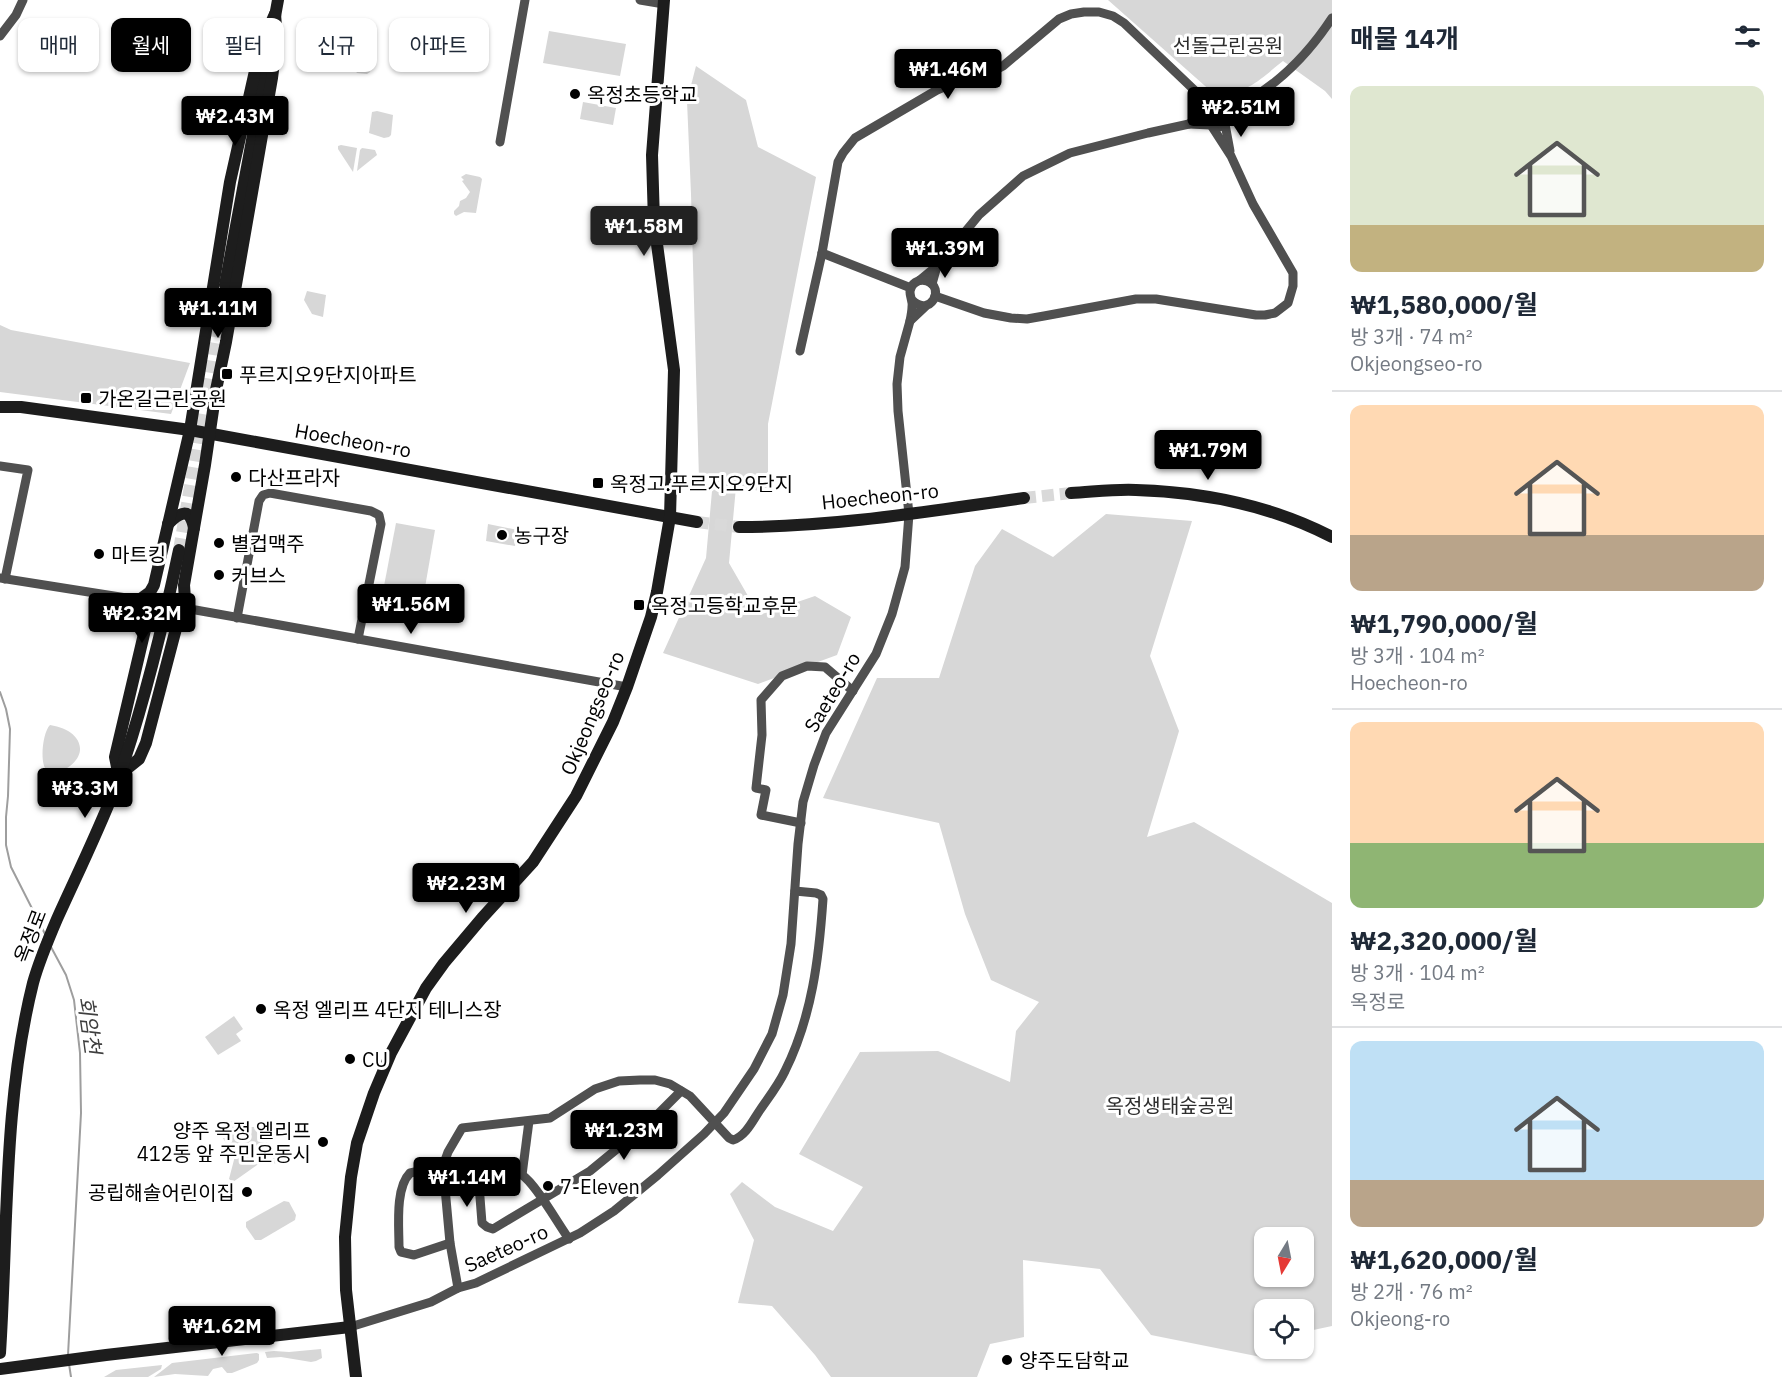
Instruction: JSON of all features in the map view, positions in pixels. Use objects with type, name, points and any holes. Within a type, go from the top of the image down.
[{"type":"main road","points":[[225,285],[278,0]]},
{"type":"main road","name":"Okjeongseo-ro","points":[[356,1377],[344,1262],[351,1177],[357,1143],[366,1116],[391,1053],[426,988],[482,918],[533,862],[576,796],[613,722],[651,617],[670,517],[674,370],[654,222],[652,155],[664,2]]},
{"type":"main road","points":[[118,776],[116,757],[190,430],[230,182],[261,47],[275,14]]},
{"type":"main road","points":[[118,776],[139,759],[146,743],[177,621],[272,78],[277,39],[275,14]]},
{"type":"main road","points":[[209,315],[213,322],[220,324],[228,321],[230,317]]},
{"type":"main road","name":"Hoecheon-ro","points":[[0,407],[21,407],[190,430],[697,522]]},
{"type":"main road","points":[[1071,493],[1134,490],[1200,495],[1280,515],[1332,537]]},
{"type":"main road","name":"Hoecheon-ro","points":[[739,527],[804,524],[909,514],[1024,498]]},
{"type":"main road","points":[[167,525],[178,514],[185,513],[192,519],[194,529]]},
{"type":"main road","name":"옥정로","points":[[0,1353],[9,1158],[17,1064],[33,982],[63,905],[113,792],[130,743],[167,610],[180,550]]},
{"type":"main road","points":[[148,616],[139,600],[150,592],[154,585]]},
{"type":"main road","points":[[177,621],[190,609],[184,585]]},
{"type":"main road","points":[[0,1370],[106,1355],[350,1327]]},
{"type":"street","points":[[0,36],[16,15],[23,0]]},
{"type":"street","points":[[500,142],[525,0]]},
{"type":"street","points":[[640,0],[664,2]]},
{"type":"street","points":[[800,351],[822,253],[838,162],[855,138],[937,90],[951,84],[980,78],[1003,66],[1059,19],[1084,12],[1098,12],[1113,16],[1124,23],[1209,108]]},
{"type":"street","points":[[927,305],[918,305],[912,300],[910,292],[913,284],[937,266],[979,215],[1023,176],[1070,153],[1148,133],[1189,124],[1218,127],[1295,65],[1332,18]]},
{"type":"street","points":[[1189,124],[1214,104],[1222,105],[1252,98]]},
{"type":"street","points":[[1222,105],[1228,110],[1231,156]]},
{"type":"street","points":[[935,296],[984,314],[1027,319],[1136,299],[1156,299],[1256,315],[1275,313],[1288,303],[1291,297],[1293,273],[1253,204],[1231,156],[1206,119],[1209,108]]},
{"type":"street","points":[[822,253],[911,288]]},
{"type":"street","points":[[932,284],[937,266]]},
{"type":"street","points":[[910,321],[934,300],[936,292],[928,281],[920,280]]},
{"type":"street","name":"Saeteo-ro","points":[[350,1327],[431,1302],[569,1239],[614,1210],[658,1175],[715,1123],[754,1069],[772,1034],[783,995],[791,944],[803,802],[814,765],[826,734],[876,654],[892,614],[905,567],[909,514],[897,384],[912,300]]},
{"type":"street","points":[[0,466],[28,470],[3,578],[139,600]]},
{"type":"street","points":[[237,618],[261,497],[270,493],[371,511],[379,515],[381,524],[358,639]]},
{"type":"street","points":[[190,609],[627,687]]},
{"type":"street","points":[[801,823],[761,814],[766,790],[756,788],[762,735],[761,700],[782,676],[807,666],[825,666],[853,691]]},
{"type":"street","points":[[443,1166],[462,1128],[550,1118],[595,1089],[619,1081],[655,1080],[670,1084],[690,1096],[729,1138],[733,1140],[744,1133],[785,1072],[807,1012],[816,977],[823,899],[816,893],[795,891]]},
{"type":"street","name":"Saeteo-ro","points":[[542,1200],[599,1164],[651,1121],[681,1091]]},
{"type":"street","points":[[522,1174],[529,1121]]},
{"type":"street","name":"Saeteo-ro","points":[[450,1243],[414,1256],[401,1252],[399,1203],[404,1179],[410,1173],[462,1162],[522,1174],[528,1178],[569,1239]]},
{"type":"street","points":[[480,1164],[478,1172],[481,1213],[483,1223],[487,1227],[493,1229],[542,1200]]},
{"type":"street","name":"Saeteo-ro","points":[[443,1166],[450,1243],[458,1288]]},
{"type":"green space","name":"선돌근린공원","points":[[1108,0],[1332,0],[1332,99],[1325,91],[1283,61],[1259,80],[1243,89],[1224,94],[1213,93]]},
{"type":"green space","points":[[549,31],[626,44],[620,76],[543,63]]},
{"type":"green space","points":[[696,66],[746,100],[758,147],[816,177],[768,424],[768,492],[736,487],[729,563],[759,615],[815,596],[851,617],[837,655],[758,684],[663,653],[706,558],[713,480],[699,479],[687,101]]},
{"type":"green space","points":[[583,102],[616,108],[613,125],[580,119]]},
{"type":"green space","points":[[372,112],[393,115],[389,137],[384,138],[369,133]]},
{"type":"green space","points":[[341,145],[357,148],[353,172],[338,149]]},
{"type":"green space","points":[[362,148],[375,150],[377,155],[357,171],[360,150]]},
{"type":"green space","points":[[466,174],[482,179],[476,213],[464,212],[456,216],[454,211],[460,201],[470,192],[461,177]]},
{"type":"green space","points":[[307,291],[326,295],[323,317],[312,314],[304,300]]},
{"type":"green space","points":[[0,325],[11,330],[190,363],[171,414],[0,392]]},
{"type":"green space","name":"옥정생태숲공원","points":[[1106,514],[1192,521],[1150,656],[1179,731],[1147,837],[1194,822],[1332,903],[1332,1326],[1314,1330],[1314,1299],[1254,1299],[1254,1356],[1151,1335],[1100,1269],[1023,1260],[1024,1337],[990,1344],[977,1377],[831,1377],[772,1306],[738,1303],[754,1240],[730,1194],[742,1182],[775,1207],[833,1231],[863,1187],[799,1154],[860,1052],[938,1051],[1010,1082],[1016,1031],[1039,1002],[991,980],[965,914],[939,823],[823,798],[877,678],[939,678],[975,566],[1002,529],[1053,557]]},
{"type":"green space","points":[[396,523],[435,530],[424,593],[384,586]]},
{"type":"green space","name":"농구장","points":[[488,524],[518,530],[515,546],[486,541]]},
{"type":"green space","points":[[50,725],[63,728],[72,734],[78,740],[80,748],[74,763],[53,774],[43,764],[44,739]]},
{"type":"green space","points":[[234,1016],[243,1029],[236,1034],[241,1041],[218,1055],[205,1037]]},
{"type":"green space","points":[[232,1121],[248,1121],[251,1127],[256,1127],[279,1159],[278,1163],[257,1165],[233,1182],[229,1179],[235,1156],[222,1137],[221,1128]]},
{"type":"green space","points":[[284,1201],[289,1202],[296,1215],[295,1220],[261,1240],[255,1240],[246,1227],[246,1222]]},
{"type":"green space","points":[[321,1349],[322,1358],[311,1362],[281,1357],[267,1358],[265,1352],[289,1352]]},
{"type":"green space","points":[[257,1353],[259,1360],[257,1363],[232,1373],[227,1373],[222,1367],[213,1369],[208,1376],[175,1374],[154,1377],[172,1363]]},
{"type":"green space","points":[[162,1365],[161,1369],[148,1377],[104,1377],[116,1370]]},
{"type":"waterway","name":"회암천","points":[[0,692],[10,729],[6,845],[11,867],[46,936]]},
{"type":"waterway","name":"회암천","points":[[51,947],[66,975],[74,1000],[80,1053],[81,1113],[68,1355]]},
{"type":"waterway","name":"회암천","points":[[69,1364],[71,1377]]},
{"type":"tunnel","points":[[179,550],[225,285]]},
{"type":"tunnel","points":[[1024,498],[1071,493]]},
{"type":"tunnel","points":[[697,522],[739,527]]},
{"type":"place","name":"옥정초등학교","points":[[575,94]]},
{"type":"place","name":"푸르지오9단지아파트","points":[[227,374]]},
{"type":"place","name":"가온길근린공원","points":[[86,398]]},
{"type":"place","name":"다산프라자","points":[[236,477]]},
{"type":"place","name":"옥정고.푸르지오9단지","points":[[598,483]]},
{"type":"place","name":"농구장","points":[[502,535]]},
{"type":"place","name":"별컵맥주","points":[[219,543]]},
{"type":"place","name":"마트킹","points":[[99,554]]},
{"type":"place","name":"커브스","points":[[219,575]]},
{"type":"place","name":"옥정고등학교후문","points":[[639,605]]},
{"type":"place","name":"옥정 엘리프 4단지 테니스장","points":[[261,1009]]},
{"type":"place","name":"CU","points":[[350,1059]]},
{"type":"place","name":"양주 옥정 엘리프 412동 앞 주민운동시","points":[[323,1142]]},
{"type":"place","name":"7-Eleven","points":[[548,1186]]},
{"type":"place","name":"공립해솔어린이집","points":[[247,1192]]},
{"type":"place","name":"양주도담학교","points":[[1007,1360]]}]
